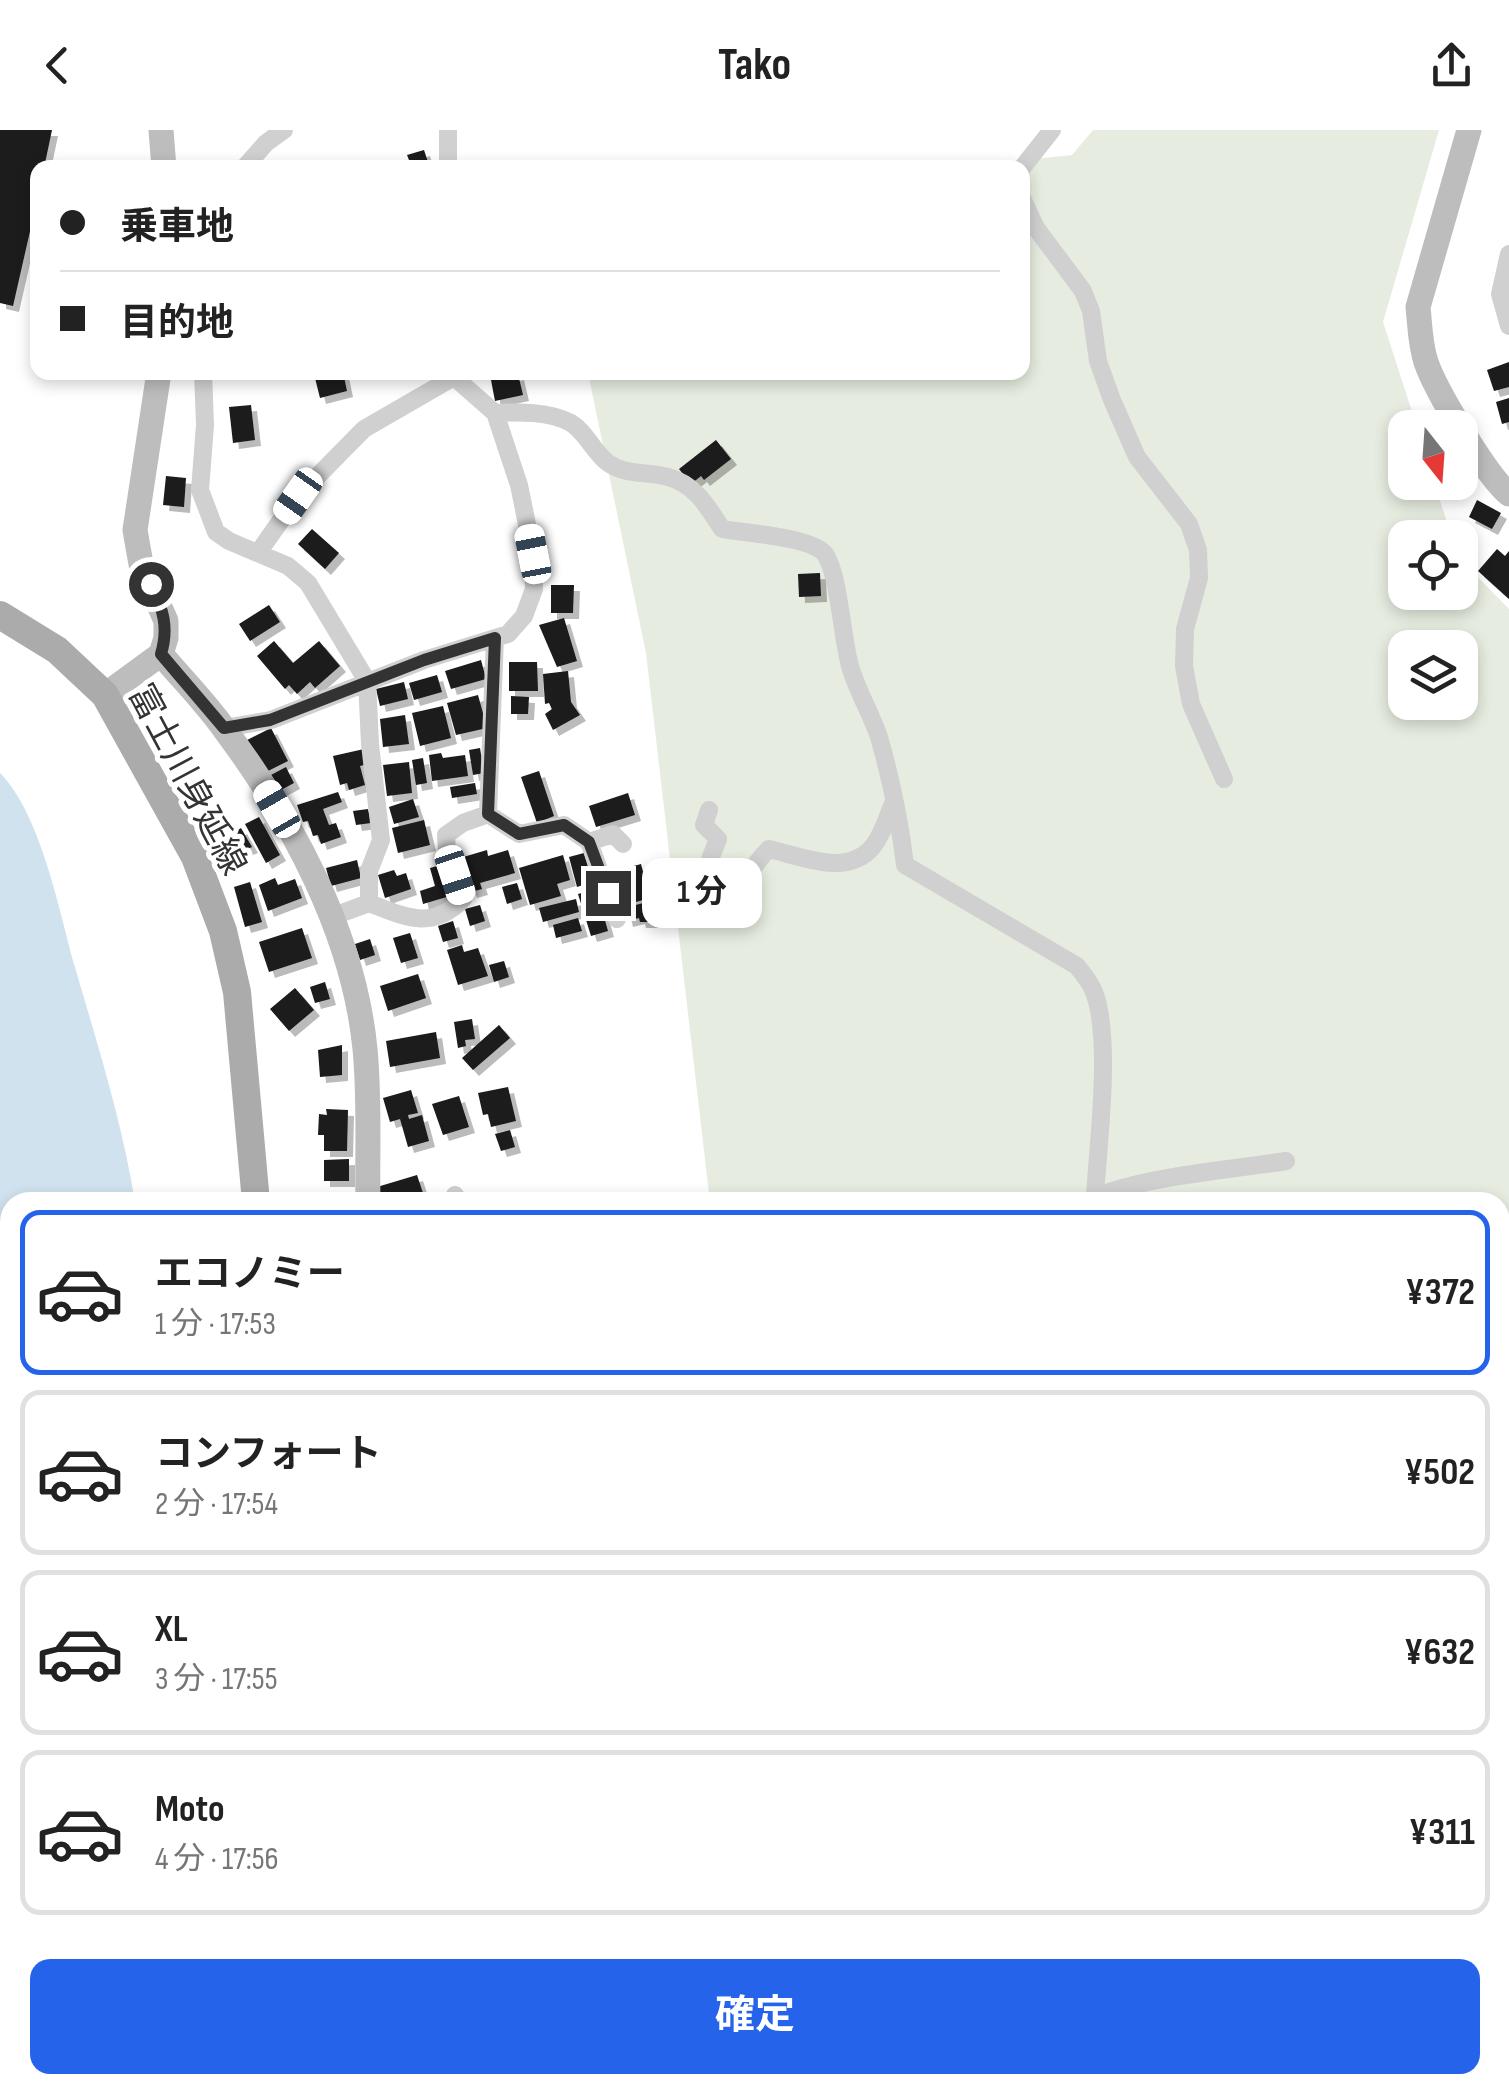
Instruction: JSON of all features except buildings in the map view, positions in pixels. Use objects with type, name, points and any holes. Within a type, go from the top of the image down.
[{"type":"main road","name":"富士川身延線","points":[[0,615],[57,650],[105,695],[195,857],[222,931],[236,992],[255,1192]]},
{"type":"street","points":[[161,130],[163,160]]},
{"type":"street","points":[[252,160],[284,130]]},
{"type":"street","points":[[448,130],[448,160]]},
{"type":"street","points":[[1028,160],[1052,130]]},
{"type":"street","points":[[1468,130],[1418,307],[1420,334],[1425,359],[1440,394],[1509,494]]},
{"type":"street","points":[[1030,215],[1083,290],[1091,310],[1098,361],[1137,457],[1188,524],[1198,550],[1199,578],[1186,629],[1184,666],[1191,704],[1224,779]]},
{"type":"street","points":[[1509,254],[1500,294],[1509,326]]},
{"type":"street","points":[[105,695],[161,654],[166,638],[166,621],[141,564],[135,530],[158,380]]},
{"type":"street","points":[[203,380],[205,425],[200,490],[216,532],[230,542],[288,566],[308,582],[367,681],[380,840],[369,870],[369,903]]},
{"type":"street","points":[[258,553],[298,496],[364,429],[446,380]]},
{"type":"street","points":[[224,728],[270,720],[367,681],[508,634],[524,616],[534,589],[533,554],[519,485],[495,413],[459,380]]},
{"type":"street","points":[[495,413],[531,412],[572,424],[607,462],[628,472],[667,476],[688,486],[722,529],[806,542],[824,551],[834,574],[840,626],[851,670],[878,734],[904,865],[1077,966],[1094,990],[1100,1016],[1102,1076],[1091,1192]]},
{"type":"street","points":[[488,814],[495,638]]},
{"type":"street","points":[[161,654],[224,728],[280,814],[332,917],[353,985],[365,1048],[368,1192]]},
{"type":"street","points":[[710,810],[704,824],[718,839],[702,882],[705,896],[716,899],[740,889],[758,858],[770,849],[839,865],[859,859],[876,844],[894,801]]},
{"type":"street","points":[[488,814],[519,834],[564,825],[589,842],[618,919]]},
{"type":"street","points":[[332,917],[369,903],[415,921],[451,912],[463,899],[447,851],[446,835],[463,823],[488,814]]},
{"type":"street","points":[[589,842],[613,834],[622,844]]},
{"type":"street","points":[[1118,1192],[1152,1182],[1286,1161]]},
{"type":"shaded area","points":[[1093,130],[1439,130],[1383,322],[1411,410],[1388,410],[1388,500],[1440,500],[1446,520],[1388,520],[1388,610],[1478,610],[1478,577],[1509,609],[1509,1192],[709,1192],[646,653],[589,380],[1030,380],[1030,160],[1026,160],[1072,155]]},
{"type":"water","points":[[0,773],[26,812],[46,863],[116,1112],[133,1192],[0,1192]]},
{"type":"route","points":[[151,584],[166,621],[161,654],[224,728],[270,720],[424,660],[495,638],[488,814],[519,834],[564,825],[589,842],[608,893]]}]
